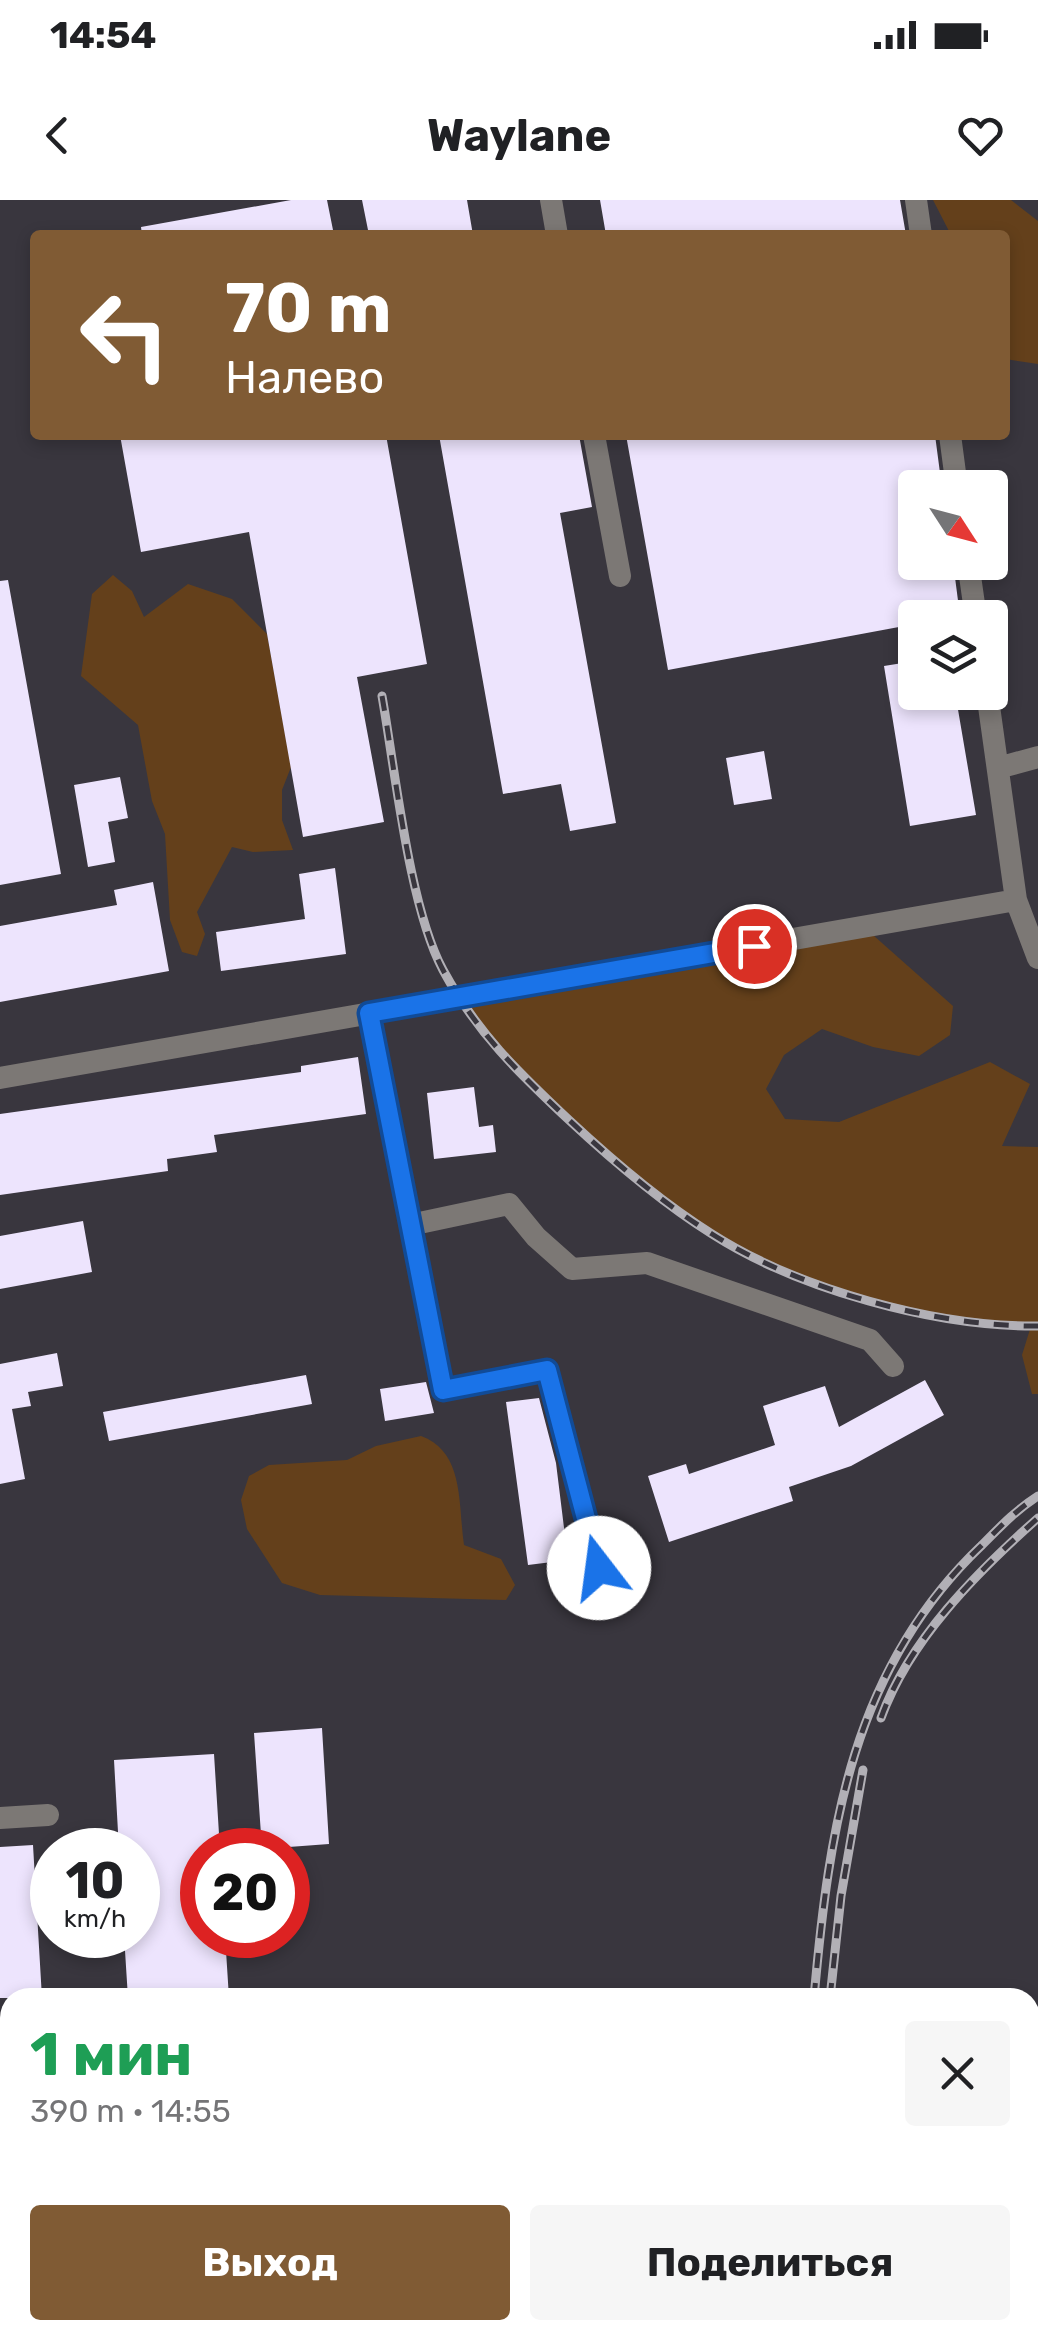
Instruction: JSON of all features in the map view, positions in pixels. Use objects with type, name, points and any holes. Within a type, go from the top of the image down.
[{"type":"lane","points":[[551,200],[556,230]]},
{"type":"lane","points":[[916,200],[920,230]]},
{"type":"lane","points":[[595,440],[620,576]]},
{"type":"lane","points":[[951,440],[955,470]]},
{"type":"lane","points":[[990,710],[1016,900],[1038,958]]},
{"type":"lane","points":[[998,768],[1038,757]]},
{"type":"lane","points":[[0,1078],[1016,900]]},
{"type":"lane","points":[[369,1013],[443,1390],[547,1370],[599,1568]]},
{"type":"lane","points":[[410,1225],[509,1204],[536,1237],[572,1268],[647,1263],[870,1340],[893,1366]]},
{"type":"lane","points":[[0,1818],[48,1815]]},
{"type":"shaded area","points":[[933,200],[1011,200],[1038,221],[1038,364],[1010,360],[1010,230],[948,230]]},
{"type":"shaded area","points":[[113,575],[132,591],[144,617],[188,584],[232,599],[267,634],[291,767],[282,790],[282,820],[293,850],[253,852],[232,847],[197,912],[205,934],[197,956],[182,952],[170,920],[165,834],[152,801],[138,725],[81,676],[92,594]]},
{"type":"shaded area","points":[[864,927],[953,1006],[950,1035],[919,1056],[873,1047],[822,1029],[784,1055],[766,1089],[785,1119],[839,1122],[990,1062],[1030,1084],[1002,1146],[1038,1147],[1038,1394],[1032,1394],[1022,1355],[1031,1326],[912,1312],[797,1277],[712,1235],[606,1154],[498,1054],[461,997]]},
{"type":"shaded area","points":[[421,1436],[445,1454],[452,1467],[464,1545],[501,1559],[515,1585],[506,1600],[320,1595],[282,1583],[247,1529],[241,1500],[249,1476],[269,1465],[347,1460],[376,1446]]},
{"type":"building","points":[[291,200],[327,200],[333,230],[141,230],[141,227]]},
{"type":"building","points":[[362,200],[467,200],[472,230],[368,230]]},
{"type":"building","points":[[600,200],[900,200],[905,230],[605,230]]},
{"type":"building","points":[[121,440],[387,440],[427,664],[357,677],[384,822],[303,837],[249,532],[141,552]]},
{"type":"building","points":[[440,440],[580,440],[592,507],[560,513],[616,823],[570,831],[561,784],[503,794]]},
{"type":"building","points":[[627,440],[936,440],[940,470],[898,470],[898,580],[955,580],[958,600],[898,600],[898,627],[668,670]]},
{"type":"building","points":[[8,580],[61,874],[0,885],[0,581]]},
{"type":"building","points":[[898,664],[898,710],[958,710],[976,815],[910,826],[884,666]]},
{"type":"building","points":[[764,751],[772,799],[734,805],[726,758]]},
{"type":"building","points":[[120,777],[128,818],[108,822],[115,862],[88,867],[74,785]]},
{"type":"building","points":[[335,868],[346,954],[221,971],[216,932],[305,919],[299,874]]},
{"type":"building","points":[[153,882],[169,971],[0,1002],[0,926],[117,905],[114,890]]},
{"type":"building","points":[[358,1057],[366,1114],[214,1135],[217,1152],[167,1159],[168,1171],[0,1195],[0,1114],[301,1072],[301,1066]]},
{"type":"building","points":[[474,1087],[479,1127],[493,1125],[496,1152],[434,1159],[427,1093]]},
{"type":"building","points":[[83,1221],[92,1272],[0,1289],[0,1236]]},
{"type":"building","points":[[57,1353],[63,1386],[28,1392],[31,1406],[12,1409],[25,1479],[0,1484],[0,1364]]},
{"type":"building","points":[[306,1375],[312,1404],[109,1441],[103,1412]]},
{"type":"building","points":[[925,1380],[944,1415],[851,1466],[789,1487],[793,1501],[669,1542],[648,1476],[686,1464],[689,1474],[775,1445],[763,1406],[825,1386],[839,1427]]},
{"type":"building","points":[[426,1382],[434,1413],[385,1421],[380,1389]]},
{"type":"building","points":[[539,1398],[556,1463],[568,1560],[528,1565],[506,1402]]},
{"type":"building","points":[[322,1728],[329,1844],[310,1845],[310,1828],[261,1828],[254,1733]]},
{"type":"building","points":[[214,1754],[219,1828],[180,1828],[180,1958],[226,1958],[228,1988],[127,1988],[125,1958],[160,1958],[160,1828],[118,1828],[114,1760]]},
{"type":"building","points":[[30,1845],[30,1958],[40,1958],[41,1988],[0,1988],[0,1847]]},
{"type":"railway","points":[[382,696],[412,875],[431,943],[470,1013],[500,1051],[550,1102],[620,1166],[674,1208],[746,1254],[785,1272],[912,1312],[998,1325],[1038,1326]]},
{"type":"railway","points":[[815,1988],[839,1813],[875,1698],[903,1645],[937,1594],[1001,1526],[1038,1496]]},
{"type":"railway","points":[[881,1718],[909,1661],[947,1609],[1038,1518]]},
{"type":"railway","points":[[831,1988],[841,1896],[863,1770]]},
{"type":"route","points":[[599,1568],[547,1370],[443,1390],[369,1013],[754,946]]}]
